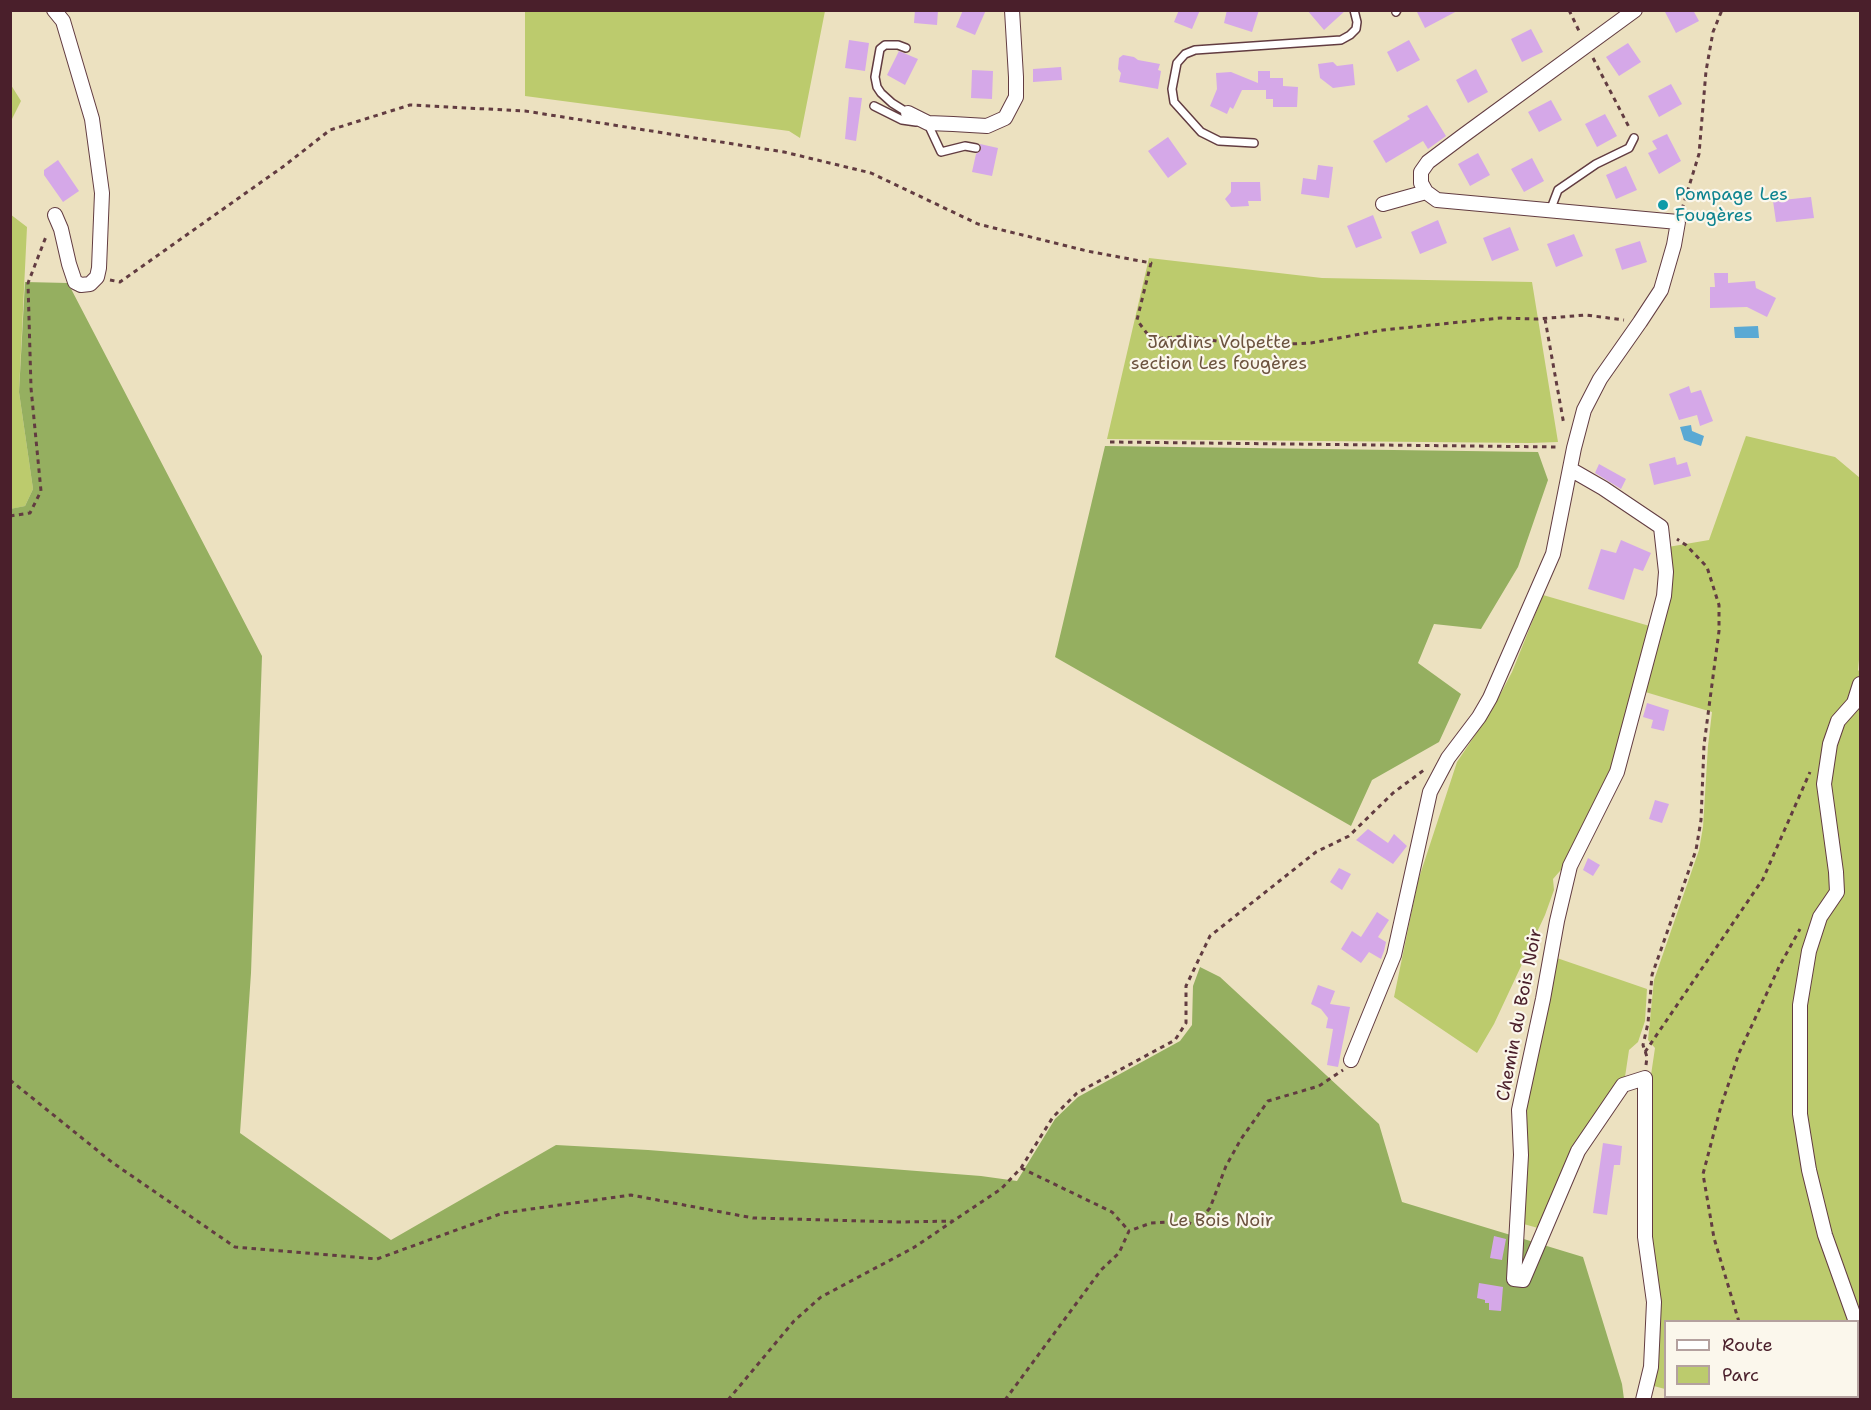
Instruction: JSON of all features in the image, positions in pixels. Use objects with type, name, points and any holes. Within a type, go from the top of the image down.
[{"type":"street","points":[[54,10],[63,21],[92,119],[102,193],[97,277],[90,284],[81,285],[75,282],[55,215]]},
{"type":"street","points":[[908,113],[928,123],[987,126],[1005,118],[1016,97],[1012,10]]},
{"type":"street","points":[[1351,1060],[1395,955],[1430,792],[1448,758],[1479,717],[1490,698],[1553,554],[1570,469],[1571,448],[1584,410],[1600,378],[1660,290],[1674,245],[1678,222],[1437,200],[1426,192],[1420,183],[1421,172],[1428,162],[1635,10]]},
{"type":"street","points":[[1383,204],[1426,192]]},
{"type":"street","points":[[1570,469],[1661,527]]},
{"type":"street","name":"Chemin du Bois Noir","points":[[1645,1078],[1623,1085],[1578,1151],[1523,1280],[1514,1279],[1521,1155],[1519,1110],[1569,866],[1617,772],[1664,596],[1666,572],[1661,527]]},
{"type":"street","points":[[1856,1320],[1825,1235],[1809,1170],[1800,1114],[1800,1005],[1809,951],[1820,917],[1837,892],[1824,784],[1830,744],[1838,721],[1854,703],[1860,684]]},
{"type":"street","points":[[1643,1400],[1651,1367],[1654,1302],[1645,1237],[1645,1078]]},
{"type":"lane","points":[[1254,143],[1219,141],[1201,132],[1174,102],[1172,89],[1177,63],[1185,54],[1195,50],[1341,40],[1356,29],[1354,10]]},
{"type":"lane","points":[[906,48],[898,45],[885,45],[880,49],[875,77],[876,87],[881,93],[908,113]]},
{"type":"lane","points":[[874,106],[902,120],[928,123],[941,152],[965,146],[976,148]]},
{"type":"lane","points":[[1550,211],[1558,190],[1596,164],[1629,148],[1634,138]]},
{"type":"path","points":[[1569,10],[1634,138]]},
{"type":"path","points":[[1678,222],[1699,154],[1706,71],[1713,32],[1722,10]]},
{"type":"path","points":[[97,277],[120,282],[284,166],[330,130],[410,105],[525,111],[784,152],[871,173],[978,224],[1087,251],[1151,263],[1137,320],[1151,339],[1187,336],[1247,346],[1311,343],[1383,330],[1500,318],[1545,319],[1586,315],[1640,322]]},
{"type":"path","points":[[10,516],[30,513],[40,491],[32,388],[28,283],[55,215]]},
{"type":"path","points":[[1110,442],[1571,448],[1545,319]]},
{"type":"path","points":[[1645,1078],[1647,1057],[1643,1045],[1648,1023],[1652,975],[1696,850],[1701,820],[1704,745],[1719,631],[1719,604],[1707,567],[1686,545],[1661,527]]},
{"type":"path","points":[[728,1400],[794,1321],[821,1297],[913,1248],[1001,1189],[1021,1168],[1053,1117],[1077,1093],[1175,1040],[1186,1023],[1186,986],[1210,936],[1316,852],[1349,836],[1421,771],[1448,758]]},
{"type":"path","points":[[1645,1052],[1763,879],[1813,765]]},
{"type":"path","points":[[1738,1320],[1714,1238],[1703,1174],[1721,1106],[1739,1053],[1779,967],[1804,921]]},
{"type":"path","points":[[1005,1400],[1101,1270],[1119,1253],[1129,1231],[1151,1223],[1184,1221],[1196,1225],[1210,1208],[1226,1167],[1268,1101],[1319,1086],[1343,1070],[1351,1060]]},
{"type":"path","points":[[10,1080],[113,1163],[235,1247],[377,1259],[503,1213],[631,1195],[753,1218],[899,1222],[953,1221]]},
{"type":"path","points":[[1021,1168],[1112,1212],[1129,1231]]},
{"type":"green space","points":[[525,11],[825,11],[800,138],[789,131],[525,96]]},
{"type":"green space","points":[[11,85],[21,101],[11,121]]},
{"type":"green space","points":[[10,214],[27,227],[19,392],[33,489],[25,506],[11,509]]},
{"type":"green space","name":"Jardins Volpette section Les fougères","points":[[1149,258],[1322,278],[1532,282],[1558,442],[1107,439]]},
{"type":"green space","name":"Le Bois Noir","points":[[25,282],[68,283],[262,656],[251,973],[240,1133],[391,1240],[556,1145],[981,1176],[1017,1181],[1055,1119],[1078,1097],[1180,1041],[1192,1025],[1193,986],[1200,967],[1220,977],[1379,1124],[1402,1202],[1583,1257],[1622,1384],[1624,1399],[11,1400],[10,509],[25,506],[33,489],[19,392]]},
{"type":"green space","points":[[1746,436],[1835,457],[1860,478],[1858,670],[1860,672],[1860,1399],[1723,1400],[1712,1398],[1859,1398],[1859,1320],[1664,1320],[1664,1389],[1650,1385],[1647,1102],[1655,1048],[1648,1040],[1654,980],[1699,850],[1703,827],[1712,712],[1642,691],[1668,547],[1709,540]]},
{"type":"green space","points":[[1105,446],[1538,452],[1548,480],[1518,567],[1481,629],[1434,624],[1418,663],[1461,694],[1439,742],[1372,780],[1351,826],[1055,657]]},
{"type":"green space","points":[[1543,595],[1653,627],[1607,781],[1567,863],[1553,879],[1554,890],[1545,915],[1494,1024],[1477,1053],[1394,997],[1418,881],[1457,762],[1492,710],[1512,672]]},
{"type":"green space","points":[[1554,957],[1647,989],[1645,1021],[1638,1042],[1629,1050],[1625,1077],[1566,1166],[1538,1228],[1520,1223],[1522,1112]]},
{"type":"water","points":[[1758,326],[1759,338],[1735,338],[1734,327]]},
{"type":"water","points":[[1691,425],[1692,431],[1704,436],[1701,446],[1684,440],[1680,427]]},
{"type":"building","points":[[915,10],[938,10],[937,25],[914,23]]},
{"type":"building","points":[[963,10],[986,10],[975,35],[956,27]]},
{"type":"building","points":[[1179,10],[1200,10],[1192,29],[1174,22]]},
{"type":"building","points":[[1227,10],[1259,10],[1252,32],[1224,23]]},
{"type":"building","points":[[1307,10],[1346,10],[1324,30]]},
{"type":"building","points":[[1416,10],[1459,10],[1425,28]]},
{"type":"building","points":[[1664,10],[1693,10],[1699,21],[1676,33]]},
{"type":"building","points":[[1531,29],[1543,52],[1522,62],[1511,39]]},
{"type":"building","points":[[849,40],[869,43],[865,71],[845,68]]},
{"type":"building","points":[[1409,40],[1420,60],[1397,72],[1387,52]]},
{"type":"building","points":[[1628,43],[1641,62],[1619,76],[1606,57]]},
{"type":"building","points":[[899,51],[918,59],[905,85],[887,75]]},
{"type":"building","points":[[1123,55],[1160,64],[1158,89],[1119,82],[1121,73],[1118,69],[1119,58]]},
{"type":"building","points":[[1333,62],[1337,66],[1353,64],[1355,85],[1333,88],[1320,78],[1318,64]]},
{"type":"building","points":[[1061,67],[1062,80],[1033,82],[1033,69]]},
{"type":"building","points":[[1476,69],[1488,92],[1468,103],[1456,80]]},
{"type":"building","points":[[972,70],[993,71],[992,99],[971,98]]},
{"type":"building","points":[[1258,71],[1270,71],[1270,78],[1283,78],[1283,86],[1298,87],[1297,107],[1273,107],[1273,99],[1266,99],[1266,90],[1242,90],[1233,109],[1230,107],[1227,114],[1210,106],[1217,89],[1216,73],[1231,72],[1258,83]]},
{"type":"building","points":[[1671,84],[1682,104],[1659,117],[1648,96]]},
{"type":"building","points":[[849,97],[862,98],[856,141],[845,139]]},
{"type":"building","points":[[1551,100],[1562,120],[1539,132],[1528,112]]},
{"type":"building","points":[[1427,105],[1446,136],[1428,149],[1423,141],[1386,163],[1373,141],[1410,119],[1407,116]]},
{"type":"building","points":[[1605,114],[1617,136],[1597,147],[1585,124]]},
{"type":"building","points":[[1667,134],[1681,161],[1659,174],[1648,153],[1657,149],[1652,141]]},
{"type":"building","points":[[1168,137],[1187,164],[1168,178],[1148,151]]},
{"type":"building","points":[[980,144],[998,148],[992,176],[972,172],[976,154],[981,150]]},
{"type":"building","points":[[1478,153],[1490,175],[1470,186],[1458,164]]},
{"type":"building","points":[[1532,158],[1544,181],[1524,192],[1511,169]]},
{"type":"building","points":[[58,160],[79,191],[63,202],[44,175],[44,170]]},
{"type":"building","points":[[1318,165],[1333,167],[1329,198],[1301,194],[1303,178],[1316,180]]},
{"type":"building","points":[[1626,166],[1637,190],[1616,199],[1606,175]]},
{"type":"building","points":[[1231,182],[1260,182],[1261,201],[1248,201],[1249,206],[1231,207],[1225,199],[1231,192]]},
{"type":"building","points":[[1811,197],[1814,218],[1776,222],[1773,201]]},
{"type":"building","points":[[1373,215],[1382,238],[1356,248],[1347,226]]},
{"type":"building","points":[[1438,220],[1447,243],[1420,254],[1411,232]]},
{"type":"building","points":[[1510,227],[1519,250],[1492,261],[1483,238]]},
{"type":"building","points":[[1574,234],[1583,256],[1556,267],[1547,244]]},
{"type":"building","points":[[1640,241],[1647,262],[1622,270],[1615,249]]},
{"type":"building","points":[[1714,273],[1728,273],[1728,283],[1755,281],[1756,288],[1776,298],[1767,317],[1747,307],[1710,308],[1710,287],[1715,287]]},
{"type":"building","points":[[1689,386],[1691,393],[1701,390],[1713,421],[1700,426],[1697,415],[1679,420],[1669,394]]},
{"type":"building","points":[[1675,457],[1677,465],[1687,462],[1691,476],[1654,485],[1649,464]]},
{"type":"building","points":[[1599,464],[1626,479],[1621,489],[1595,473]]},
{"type":"building","points":[[1621,540],[1651,553],[1643,571],[1634,568],[1624,600],[1588,589],[1601,549],[1616,553]]},
{"type":"building","points":[[1647,703],[1669,710],[1664,731],[1651,728],[1653,720],[1643,717]]},
{"type":"building","points":[[1655,800],[1669,804],[1662,823],[1649,819]]},
{"type":"building","points":[[1368,829],[1388,843],[1394,834],[1407,846],[1393,864],[1356,840]]},
{"type":"building","points":[[1588,858],[1600,865],[1593,876],[1583,870]]},
{"type":"building","points":[[1339,868],[1351,874],[1342,890],[1330,882]]},
{"type":"building","points":[[1377,912],[1389,920],[1378,937],[1386,942],[1384,951],[1381,959],[1369,952],[1361,963],[1341,949],[1352,931],[1361,937]]},
{"type":"building","points":[[1318,985],[1335,991],[1330,1004],[1350,1007],[1338,1067],[1327,1065],[1333,1029],[1326,1028],[1328,1018],[1321,1009],[1311,1004]]},
{"type":"building","points":[[1603,1143],[1622,1146],[1620,1165],[1614,1165],[1607,1215],[1593,1213]]},
{"type":"building","points":[[1494,1236],[1506,1239],[1502,1260],[1490,1258]]},
{"type":"building","points":[[1479,1283],[1503,1287],[1501,1311],[1489,1310],[1489,1303],[1477,1298]]},
{"type":"place","name":"Pompage Les Fougères","points":[[1663,205]]}]
